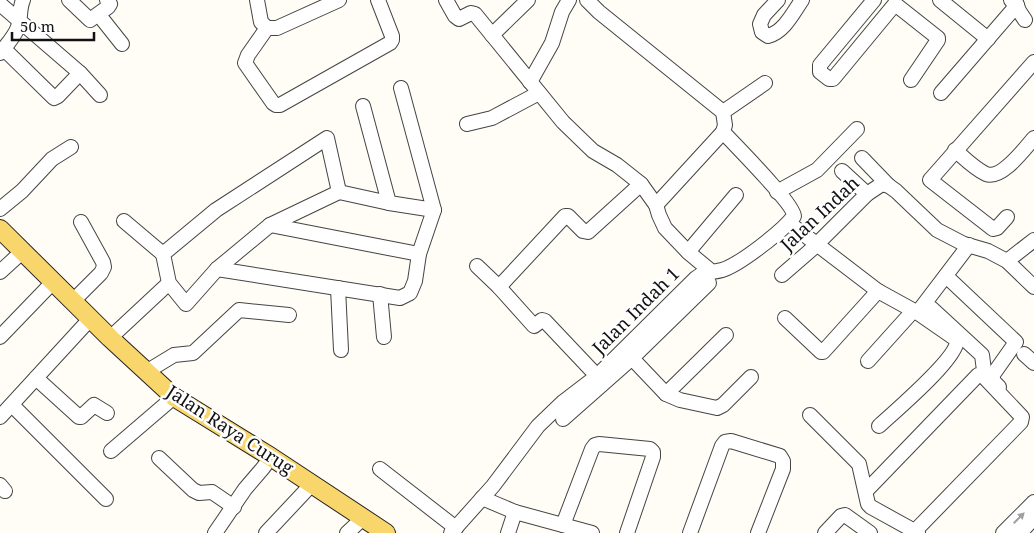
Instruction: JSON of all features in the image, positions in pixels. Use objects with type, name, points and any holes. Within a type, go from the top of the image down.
[{"type":"main road","name":"Jalan Raya Curug","points":[[0,229],[110,338],[174,397],[271,457],[386,533]]},
{"type":"street","points":[[23,0],[19,9],[16,31],[2,51],[54,98],[80,74]]},
{"type":"street","points":[[69,0],[89,20],[99,15],[109,6],[107,0]]},
{"type":"street","points":[[257,0],[261,22],[267,28],[277,28],[338,0]]},
{"type":"street","points":[[267,28],[248,55],[245,63],[277,104],[390,43],[392,36],[378,0]]},
{"type":"street","points":[[446,0],[456,18],[459,19],[473,13],[563,122],[588,146],[641,184],[656,205],[662,223],[711,277]]},
{"type":"street","points":[[492,36],[528,0]]},
{"type":"street","points":[[530,82],[552,43],[562,12],[569,0]]},
{"type":"street","points":[[587,0],[599,12],[723,112],[725,125],[723,132],[656,205]]},
{"type":"street","points":[[778,0],[764,15],[760,24],[762,32],[768,36],[775,34],[781,29],[802,0]]},
{"type":"street","points":[[874,0],[820,65],[820,72],[829,79],[832,79],[892,2],[938,38],[911,80]]},
{"type":"street","points":[[940,0],[988,39]]},
{"type":"street","points":[[941,94],[988,39],[1014,2],[1025,20]]},
{"type":"street","points":[[0,4],[100,94]]},
{"type":"street","points":[[99,15],[122,44]]},
{"type":"street","points":[[1007,217],[997,228],[993,229],[930,181],[930,178],[1034,62]]},
{"type":"street","points":[[723,112],[766,83]]},
{"type":"street","points":[[217,269],[400,298],[410,293],[415,281],[419,254],[434,210],[401,88]]},
{"type":"street","points":[[468,124],[492,118],[539,93]]},
{"type":"street","points":[[363,106],[389,203]]},
{"type":"street","points":[[777,192],[817,170],[857,129]]},
{"type":"street","points":[[723,132],[794,212],[794,216],[789,223],[878,291],[915,312],[955,338],[958,342],[938,370],[879,426]]},
{"type":"street","points":[[163,254],[216,210],[327,138],[339,192]]},
{"type":"street","points":[[955,150],[985,174],[995,174],[1008,166],[1034,138]]},
{"type":"street","points":[[0,209],[22,191],[52,159],[71,147]]},
{"type":"street","points":[[862,158],[889,186]]},
{"type":"street","points":[[842,171],[866,194]]},
{"type":"street","points":[[499,287],[565,216],[568,216],[583,231],[588,232],[641,184]]},
{"type":"street","name":"Jalan Indah","points":[[782,275],[817,244],[866,194],[882,184],[889,186],[936,230],[969,245],[988,251],[1007,261],[1034,287]]},
{"type":"street","points":[[124,221],[163,254],[169,283],[186,304],[217,269],[270,225],[339,192],[434,210]]},
{"type":"street","points":[[688,252],[736,195]]},
{"type":"street","points":[[73,301],[101,273],[104,267],[104,262],[81,222]]},
{"type":"street","name":"Jalan Indah 1","points":[[454,530],[519,453],[538,426],[597,376],[628,355],[696,278],[704,273],[711,277],[729,267],[764,244],[789,223]]},
{"type":"street","points":[[270,225],[419,254]]},
{"type":"street","points":[[1007,261],[1034,240]]},
{"type":"street","points":[[868,362],[915,312],[946,276],[969,245]]},
{"type":"street","points":[[0,272],[23,251]]},
{"type":"street","points":[[477,266],[534,326],[542,320],[545,321],[597,376]]},
{"type":"street","points":[[946,276],[1016,342],[1015,347],[995,371],[992,378],[1034,419]]},
{"type":"street","points":[[0,337],[54,282]]},
{"type":"street","points":[[110,338],[169,283]]},
{"type":"street","points":[[338,288],[341,350]]},
{"type":"street","points":[[785,318],[821,352],[824,352],[878,291]]},
{"type":"street","points":[[380,294],[384,336]]},
{"type":"street","points":[[810,415],[859,464],[868,504],[917,532],[1021,422],[1022,418],[985,378],[982,355],[931,308]]},
{"type":"street","points":[[146,372],[174,355],[193,353],[239,310],[289,315]]},
{"type":"street","points":[[0,417],[91,318]]},
{"type":"street","points":[[666,394],[726,335]]},
{"type":"street","points":[[563,419],[628,355],[666,394],[680,400],[717,408],[723,405],[751,378]]},
{"type":"street","points":[[866,491],[978,375]]},
{"type":"street","points":[[36,378],[81,418],[94,406],[107,413]]},
{"type":"street","points":[[111,451],[174,397]]},
{"type":"street","points":[[12,405],[106,499]]},
{"type":"street","points":[[690,533],[722,446],[725,442],[730,441],[780,456],[783,461],[783,468],[758,533]]},
{"type":"street","points":[[569,529],[592,449],[595,445],[599,444],[650,449],[653,452],[654,457],[628,533]]},
{"type":"street","points":[[215,533],[245,489],[271,457]]},
{"type":"street","points":[[159,458],[193,490],[199,493],[212,492],[234,507]]},
{"type":"street","points":[[380,469],[454,530]]},
{"type":"street","points":[[266,533],[312,484]]},
{"type":"street","points":[[482,498],[515,512],[569,529],[592,533]]},
{"type":"street","points":[[1003,533],[1034,502]]},
{"type":"street","points":[[508,533],[515,512]]},
{"type":"street","points":[[825,533],[841,516],[845,515],[870,533]]},
{"type":"street","points":[[347,533],[363,518]]},
{"type":"street","points":[[1020,533],[1034,518]]}]
